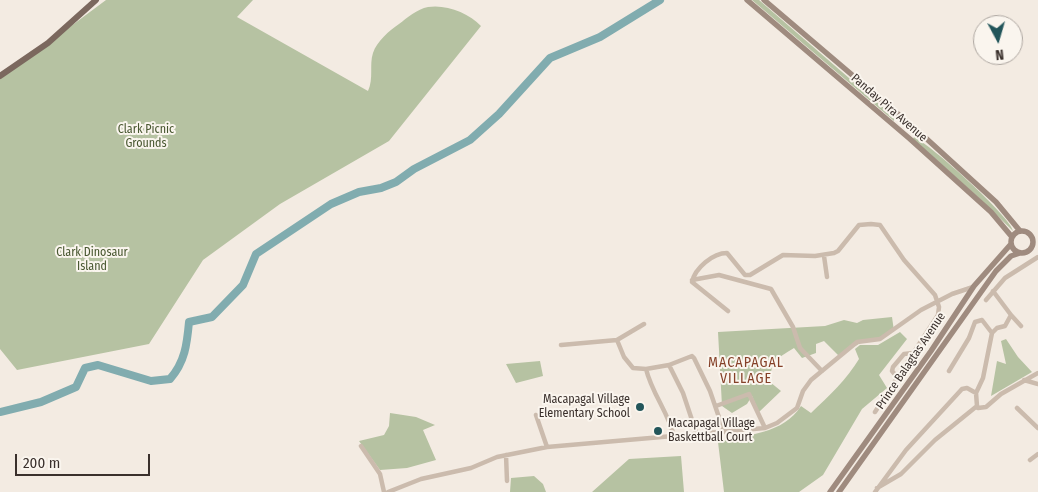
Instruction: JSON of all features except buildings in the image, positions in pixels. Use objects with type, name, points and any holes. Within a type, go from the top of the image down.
[{"type":"main road","points":[[0,76],[48,43],[96,0]]},
{"type":"main road","name":"Panday Pira Avenue","points":[[748,0],[910,139],[991,212],[1011,240]]},
{"type":"main road","name":"Panday Pira Avenue","points":[[764,0],[918,131],[996,202],[1020,231]]},
{"type":"main road","points":[[910,139],[918,131]]},
{"type":"main road","points":[[1038,233],[1020,231],[1011,240],[1014,249],[1020,252],[1027,251],[1038,241]]},
{"type":"main road","points":[[1029,233],[1033,239],[1032,246]]},
{"type":"main road","name":"Prince Balagtas Avenue","points":[[830,492],[974,286],[1011,240]]},
{"type":"main road","name":"Prince Balagtas Avenue","points":[[840,492],[977,297],[1006,261],[1020,252]]},
{"type":"main road","points":[[836,485],[840,492]]},
{"type":"street","points":[[692,280],[703,265],[723,252],[731,255],[746,275],[750,275],[783,255],[824,256],[838,251],[859,225],[880,225],[904,260],[938,301],[938,315],[875,412]]},
{"type":"street","points":[[824,256],[827,277]]},
{"type":"street","points":[[986,300],[993,291],[1020,267],[1038,257]]},
{"type":"street","points":[[692,280],[718,275],[771,289],[792,327],[800,348],[822,371]]},
{"type":"street","points":[[692,280],[693,284],[728,311]]},
{"type":"street","points":[[388,492],[421,480],[470,468],[506,455],[547,447],[609,440],[674,437],[765,428],[777,423],[796,408],[803,392],[822,371],[856,342],[872,341],[888,335],[908,318],[938,301],[974,286]]},
{"type":"street","points":[[993,291],[1021,326]]},
{"type":"street","points":[[977,406],[976,393],[983,378],[992,332],[997,328],[1005,326],[1011,315]]},
{"type":"street","points":[[949,371],[975,322],[982,320],[992,332]]},
{"type":"street","points":[[561,344],[617,340],[644,324]]},
{"type":"street","points":[[617,340],[628,364],[633,368],[646,369],[669,365],[693,356],[716,406],[724,432]]},
{"type":"street","points":[[898,378],[892,371],[892,367],[904,354],[913,353]]},
{"type":"street","points":[[669,365],[683,393],[697,435]]},
{"type":"street","points":[[646,369],[651,386],[669,419],[674,437]]},
{"type":"street","points":[[977,406],[978,408],[986,407],[1001,394],[1038,373]]},
{"type":"street","points":[[1024,380],[1038,384]]},
{"type":"street","points":[[876,490],[906,450],[962,389],[967,388],[976,393]]},
{"type":"street","points":[[716,406],[749,394],[765,428]]},
{"type":"street","points":[[876,490],[901,474],[936,440],[977,406]]},
{"type":"street","points":[[1017,408],[1038,428]]},
{"type":"street","points":[[536,415],[547,447]]},
{"type":"street","points":[[362,446],[380,474],[384,492]]},
{"type":"street","points":[[1030,460],[1038,454]]},
{"type":"street","points":[[506,455],[507,481]]},
{"type":"green space","name":"Clark Picnic Grounds","points":[[106,0],[253,0],[237,17],[368,91],[371,81],[372,58],[377,44],[391,30],[416,12],[435,6],[450,8],[464,13],[481,26],[389,141],[280,204],[203,260],[149,344],[17,370],[0,349],[0,79]]},
{"type":"green space","points":[[752,0],[759,0],[894,117],[894,121]]},
{"type":"green space","points":[[914,137],[923,142],[969,181],[999,211],[1013,231],[913,139]]},
{"type":"green space","points":[[892,317],[894,331],[878,340],[862,342],[839,356],[824,341],[816,344],[816,353],[802,358],[794,348],[783,355],[773,365],[770,382],[781,391],[759,412],[752,396],[747,404],[732,413],[722,406],[718,332],[825,326],[844,320],[857,323],[863,320]]},
{"type":"green space","points":[[900,332],[907,339],[879,375],[887,388],[862,409],[823,475],[799,492],[724,492],[718,442],[775,428],[794,415],[801,406],[811,413],[837,387],[859,359],[855,349],[860,345],[878,345]]},
{"type":"green space","points":[[1006,339],[1018,357],[1032,372],[991,396],[997,361],[1006,364],[1001,341]]},
{"type":"green space","points":[[540,361],[543,376],[516,383],[506,364]]},
{"type":"green space","points":[[390,413],[416,417],[435,425],[423,430],[436,460],[407,468],[380,470],[359,441],[384,435],[389,426]]},
{"type":"green space","points":[[681,456],[684,492],[592,492],[629,459]]},
{"type":"green space","points":[[534,476],[543,484],[546,492],[510,492],[511,478]]},
{"type":"waterway","points":[[0,412],[41,402],[76,387],[85,368],[98,365],[151,381],[170,379],[182,359],[189,322],[212,317],[243,285],[256,254],[331,204],[359,192],[381,188],[396,182],[414,169],[470,140],[499,114],[550,58],[600,37],[660,0]]},
{"type":"place","name":"Macapagal Village Elementary School","points":[[640,407]]},
{"type":"place","name":"Macapagal Village Baskettball Court","points":[[658,431]]},
{"type":"district","name":"MACAPAGAL VILLAGE","points":[[746,372]]},
{"type":"park label","name":"Clark Dinosaur Island","points":[[92,260]]}]
